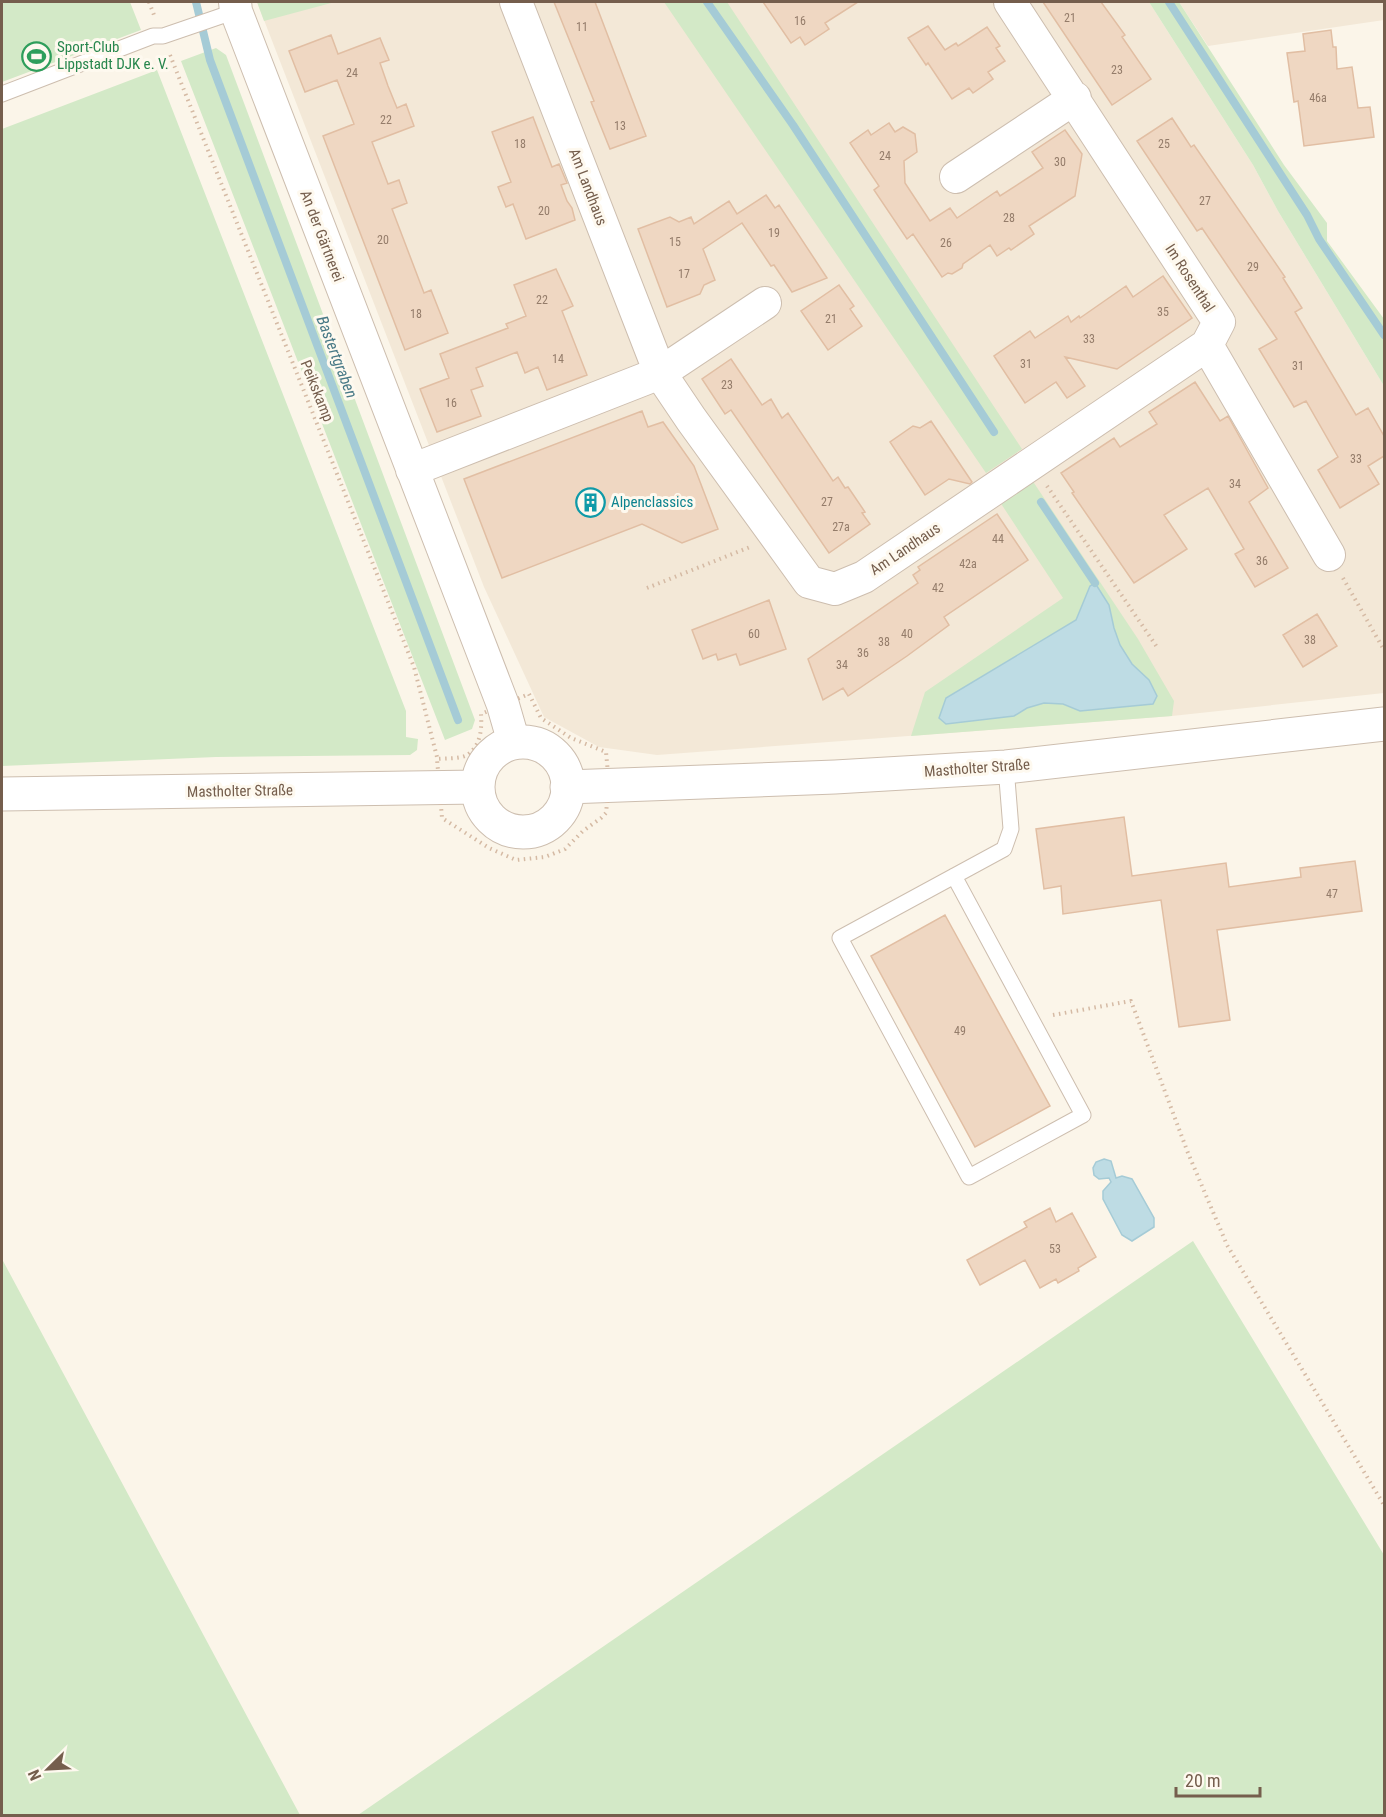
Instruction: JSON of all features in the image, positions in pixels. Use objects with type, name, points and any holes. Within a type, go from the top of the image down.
[{"type":"street","name":"Am Landhaus","points":[[516,2],[660,373],[809,582],[835,589],[864,577],[1207,345]]},
{"type":"street","name":"Im Rosenthal","points":[[1010,2],[1075,98],[1218,322],[1207,345]]},
{"type":"street","name":"An der Gärtnerei","points":[[229,10],[412,470],[503,705],[514,743]]},
{"type":"street","points":[[956,177],[1075,98]]},
{"type":"street","points":[[412,470],[660,373],[765,303]]},
{"type":"street","points":[[1207,345],[1329,555]]},
{"type":"street","name":"Mastholter Straße","points":[[567,787],[835,777],[1006,767],[1384,724]]},
{"type":"street","points":[[527,742],[540,745],[560,762],[566,774],[565,801],[559,813],[537,830],[523,832],[509,829],[496,823],[483,807],[478,787],[481,771],[488,758],[500,748],[514,743],[527,742]]},
{"type":"street","name":"Mastholter Straße","points":[[2,794],[439,773],[478,787]]},
{"type":"lane","points":[[2,94],[153,36],[163,36],[188,28],[229,10]]},
{"type":"lane","points":[[954,876],[1083,1115],[969,1177],[840,938],[954,876],[1004,849],[1011,829],[1006,767]]},
{"type":"path","name":"Peikskamp","points":[[163,36],[414,667],[439,773],[442,818],[489,848],[516,860],[545,857],[564,849],[582,831],[602,818],[606,813],[609,784]]},
{"type":"path","points":[[1032,463],[1156,647]]},
{"type":"path","points":[[647,588],[776,537]]},
{"type":"path","points":[[1329,555],[1384,650]]},
{"type":"path","points":[[439,773],[476,746],[482,730],[481,714],[529,694],[541,718],[571,738],[606,752],[609,784]]},
{"type":"path","points":[[1031,1019],[1131,1001],[1188,1153],[1227,1245],[1384,1505]]},
{"type":"shaded area","points":[[257,2],[1149,2],[1253,165],[1278,211],[1384,386],[1384,693],[1172,716],[657,755],[599,747],[544,717],[484,587]]},
{"type":"shaded area","points":[[1179,2],[1384,2],[1384,20],[1208,46]]},
{"type":"green space","name":"Sport-Club Lippstadt DJK e. V.","points":[[2,2],[130,2],[141,30],[2,82]]},
{"type":"green space","points":[[257,2],[335,2],[264,21]]},
{"type":"green space","points":[[664,2],[727,2],[1022,449],[986,473]]},
{"type":"green space","points":[[1149,2],[1179,2],[1284,165],[1327,223],[1327,241],[1384,319],[1384,386],[1278,211],[1253,165]]},
{"type":"green space","points":[[216,48],[226,55],[475,720],[472,729],[445,740],[181,61]]},
{"type":"green space","points":[[157,70],[406,711],[406,737],[418,739],[417,750],[410,755],[216,757],[2,766],[2,129]]},
{"type":"green space","points":[[1030,477],[1138,639],[1174,701],[1172,716],[911,736],[925,692],[1063,598],[998,499]],"holes":[[[1090,586],[1109,605],[1120,645],[1132,664],[1149,680],[1157,697],[1152,704],[1080,711],[1062,704],[1044,703],[1027,708],[946,698],[1076,620]]]},
{"type":"green space","points":[[1193,1241],[1384,1555],[1384,1815],[358,1815]]},
{"type":"green space","points":[[2,1259],[300,1815],[2,1815]]},
{"type":"water","points":[[1095,583],[1109,605],[1120,645],[1132,664],[1149,680],[1157,696],[1153,704],[1080,711],[1063,704],[1044,703],[1027,708],[1014,716],[946,724],[939,718],[946,698],[1076,620],[1090,586]]},
{"type":"water","points":[[1104,1159],[1111,1161],[1116,1178],[1122,1176],[1132,1179],[1154,1218],[1154,1227],[1132,1241],[1122,1235],[1103,1199],[1103,1191],[1111,1182],[1109,1178],[1099,1179],[1094,1175],[1093,1168],[1096,1162]]},
{"type":"building","points":[[554,2],[595,2],[646,136],[610,149],[591,102],[594,101]]},
{"type":"building","points":[[763,2],[858,2],[825,23],[829,29],[805,45],[800,37],[791,43]]},
{"type":"building","points":[[1043,2],[1101,2],[1125,35],[1122,37],[1151,79],[1112,105]]},
{"type":"building","points":[[928,26],[945,50],[956,43],[958,46],[987,27],[1000,46],[996,48],[1005,61],[988,72],[993,79],[973,93],[969,88],[952,99],[908,38]]},
{"type":"building","points":[[1331,30],[1333,47],[1336,47],[1337,69],[1352,67],[1358,108],[1370,107],[1374,137],[1304,146],[1298,101],[1294,102],[1287,53],[1305,51],[1303,34]]},
{"type":"building","points":[[331,35],[338,54],[380,38],[389,60],[380,63],[388,86],[397,108],[406,104],[414,126],[372,142],[388,184],[399,180],[407,203],[392,209],[424,293],[431,290],[448,333],[405,350],[323,136],[354,124],[337,80],[305,92],[289,51]]},
{"type":"building","points":[[533,117],[552,167],[559,164],[567,183],[561,185],[575,220],[526,239],[513,204],[506,207],[498,187],[511,182],[492,132]]},
{"type":"building","points":[[1172,118],[1191,147],[1194,145],[1285,277],[1283,278],[1302,308],[1295,312],[1356,415],[1368,408],[1384,436],[1384,456],[1368,466],[1379,484],[1340,508],[1318,470],[1338,457],[1306,401],[1294,407],[1259,349],[1277,339],[1202,228],[1197,231],[1137,141]]},
{"type":"building","points":[[889,123],[895,132],[903,127],[915,134],[917,152],[904,161],[905,183],[930,221],[950,208],[957,218],[997,191],[1000,196],[1043,168],[1032,152],[1065,130],[1082,154],[1075,196],[1029,226],[1034,234],[1011,250],[1009,248],[997,256],[990,245],[963,264],[962,268],[942,277],[913,234],[907,239],[874,190],[879,186],[850,143],[868,130],[871,135]]},
{"type":"building","points":[[766,195],[775,208],[779,205],[827,278],[792,292],[742,223],[703,249],[715,280],[704,285],[700,294],[667,307],[638,229],[670,217],[679,222],[691,217],[694,224],[729,201],[737,214]]},
{"type":"building","points":[[556,269],[573,306],[562,311],[587,375],[547,390],[538,367],[525,373],[517,352],[476,368],[483,386],[471,390],[481,416],[437,432],[420,389],[449,378],[440,354],[508,328],[506,324],[526,316],[514,285]]},
{"type":"building","points":[[1163,276],[1192,318],[1117,369],[1065,357],[1085,386],[1067,398],[1056,382],[1025,403],[994,356],[1030,331],[1035,338],[1068,316],[1071,322],[1079,316],[1080,318],[1126,286],[1133,297]]},
{"type":"building","points":[[839,285],[854,306],[850,309],[862,326],[828,350],[801,311]]},
{"type":"building","points":[[731,359],[762,405],[771,399],[782,418],[788,413],[833,481],[838,477],[845,488],[848,487],[865,512],[862,513],[870,524],[829,553],[731,410],[725,414],[702,379]]},
{"type":"building","points":[[1195,382],[1220,421],[1228,416],[1268,488],[1249,502],[1288,568],[1255,587],[1235,554],[1244,549],[1208,488],[1164,515],[1187,549],[1134,583],[1072,493],[1074,492],[1061,473],[1114,438],[1120,447],[1157,424],[1149,412]]},
{"type":"building","name":"Alpenclassics","points":[[642,411],[648,427],[663,422],[694,466],[718,529],[682,543],[642,524],[502,578],[464,479]]},
{"type":"building","points":[[931,421],[972,482],[970,484],[949,479],[925,495],[890,442],[913,426],[920,428]]},
{"type":"building","points":[[997,514],[1028,560],[944,617],[949,625],[907,656],[848,696],[843,688],[823,700],[808,659],[918,583],[913,575],[920,570],[918,567]]},
{"type":"building","points":[[769,600],[786,649],[740,665],[736,654],[718,660],[716,654],[703,659],[692,630]]},
{"type":"building","points":[[1317,614],[1337,646],[1303,667],[1283,635]]},
{"type":"building","points":[[1124,817],[1132,876],[1226,863],[1229,887],[1301,877],[1300,868],[1355,861],[1362,911],[1217,930],[1230,1020],[1179,1027],[1161,900],[1063,914],[1061,886],[1044,889],[1036,829]]},
{"type":"building","points":[[945,915],[1050,1106],[975,1147],[871,956]]},
{"type":"building","points":[[1050,1208],[1056,1222],[1072,1213],[1096,1257],[1078,1268],[1079,1271],[1058,1283],[1056,1279],[1040,1288],[1025,1260],[980,1285],[967,1260],[1027,1227],[1024,1222]]},
{"type":"waterway","name":"Bastertgraben","points":[[196,2],[210,60],[458,720]]},
{"type":"waterway","points":[[707,2],[793,125],[994,432]]},
{"type":"waterway","points":[[1169,2],[1307,215],[1319,239],[1384,335]]},
{"type":"waterway","points":[[1041,502],[1095,583]]},
{"type":"place","name":"Sport-Club Lippstadt DJK e. V.","points":[[36,56]]},
{"type":"place","name":"Alpenclassics","points":[[590,502]]}]
